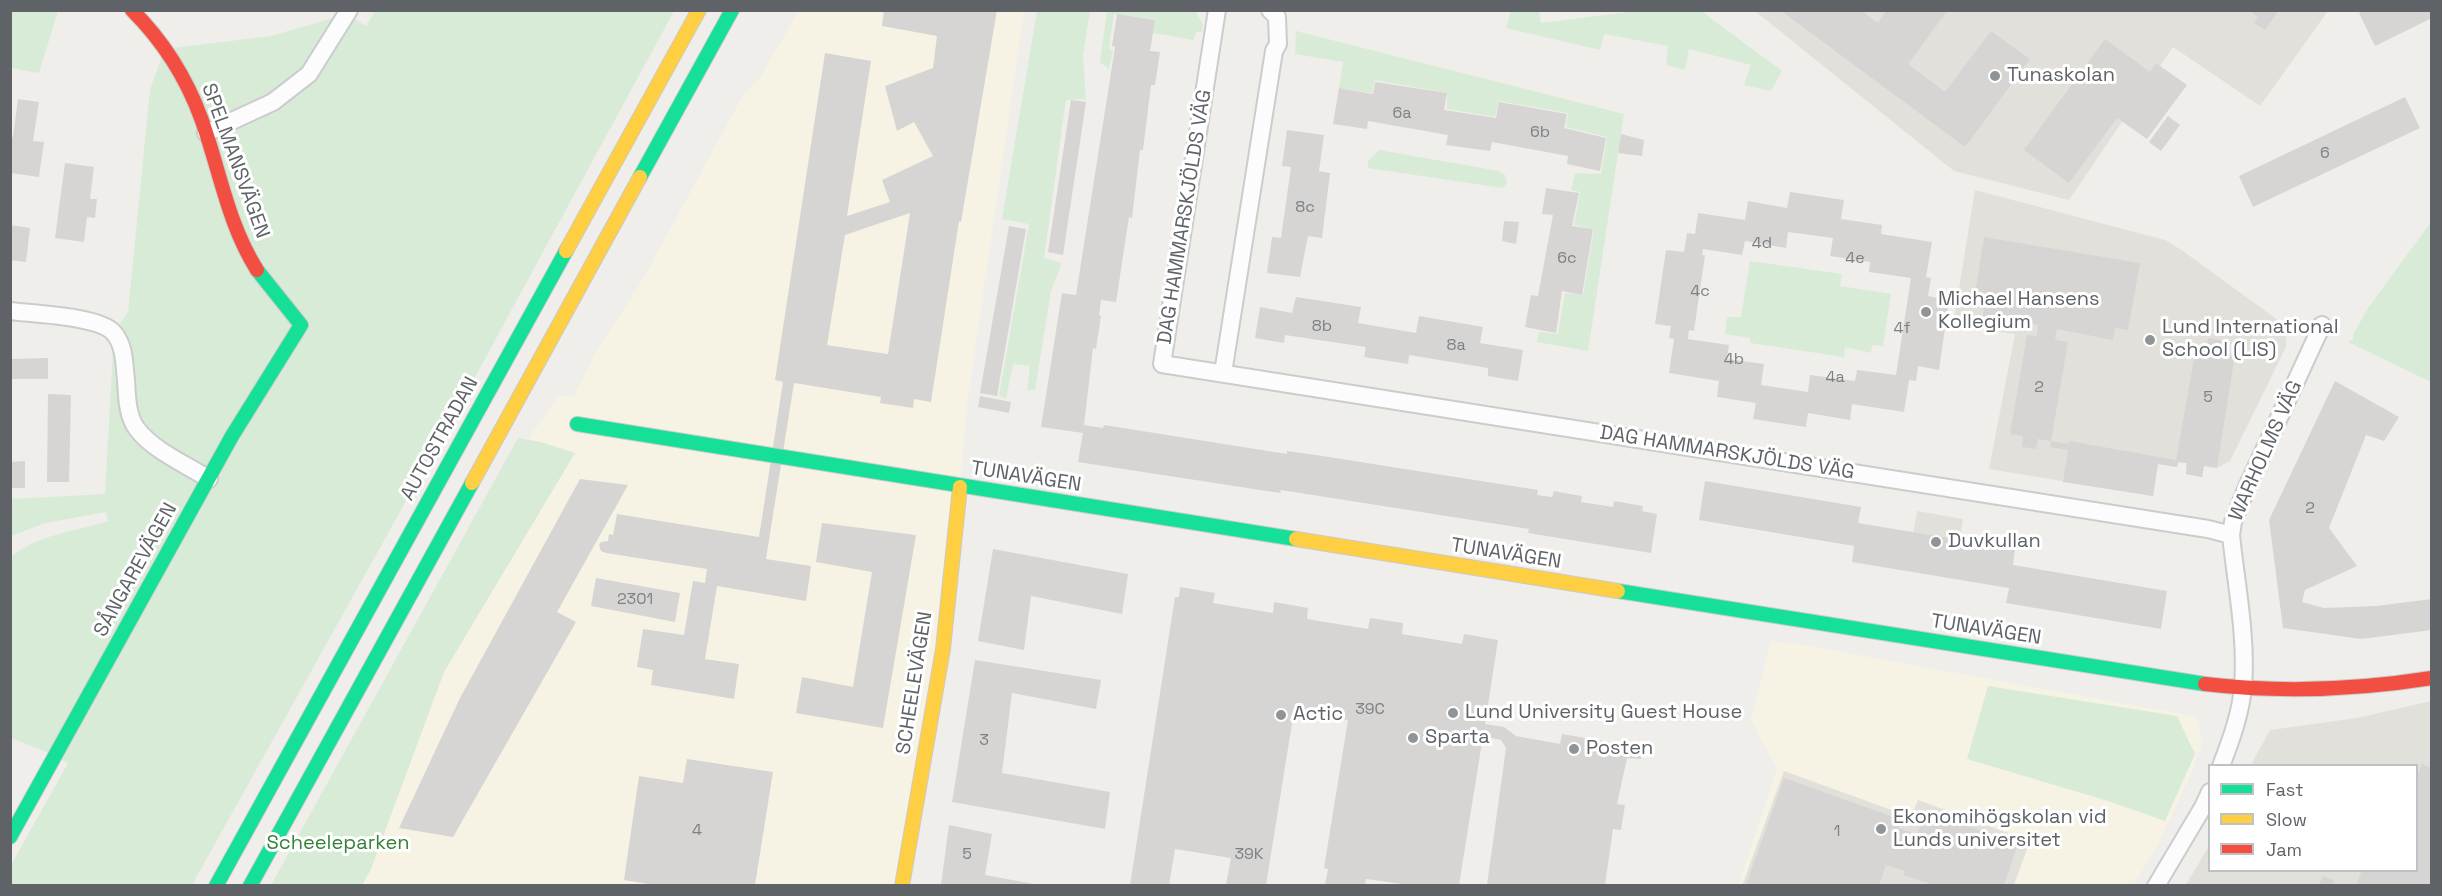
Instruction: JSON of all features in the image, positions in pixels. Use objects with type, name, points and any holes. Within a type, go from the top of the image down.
[{"type":"main road","name":"SPELMANSVÄGEN","points":[[132,10],[145,22],[179,69],[194,99],[221,189],[242,243],[273,293],[301,325]]},
{"type":"main road","name":"AUTOSTRADAN","points":[[216,885],[699,10]]},
{"type":"main road","points":[[250,885],[732,10]]},
{"type":"main road","name":"SÅNGAREVÄGEN","points":[[10,837],[232,436],[301,325]]},
{"type":"main road","name":"TUNAVÄGEN","points":[[577,424],[2146,676],[2243,688],[2335,690],[2432,678]]},
{"type":"main road","name":"SCHEELEVÄGEN","points":[[902,885],[944,649],[960,486]]},
{"type":"street","points":[[206,133],[273,102],[309,74],[349,10]]},
{"type":"street","name":"DAG HAMMARSKJÖLDS VÄG","points":[[1217,10],[1162,364],[2208,529],[2231,535]]},
{"type":"street","points":[[1223,373],[1263,116],[1274,51],[1278,44],[1277,17],[1270,10]]},
{"type":"street","points":[[10,311],[89,321],[106,326],[114,333],[122,346],[129,414],[136,428],[162,451],[209,479]]},
{"type":"street","name":"WARHOLMS VÄG","points":[[2221,764],[2232,736],[2243,688],[2244,652],[2231,535],[2233,522],[2322,325]]},
{"type":"street","points":[[2156,885],[2198,817],[2208,796]]},
{"type":"shaded area","points":[[799,11],[1024,11],[967,404],[960,487],[902,885],[291,886],[533,432],[558,396],[574,396],[598,349],[643,279],[744,94],[759,79]]},
{"type":"shaded area","name":"Tunaskolan","points":[[1755,11],[2328,11],[2260,106],[2173,47],[2069,200],[1954,171]]},
{"type":"shaded area","name":"Lund International School (LIS)","points":[[1975,190],[2165,240],[2286,326],[2286,347],[2230,461],[2217,468],[2204,466],[2202,477],[2186,474],[2186,463],[2179,462],[2177,467],[2158,464],[2153,496],[1989,469],[2015,334],[1953,326]]},
{"type":"shaded area","name":"Duvkullan","points":[[1917,511],[1963,519],[1955,573],[1908,566]]},
{"type":"shaded area","points":[[1771,642],[1803,645],[2197,717],[2202,744],[2189,778],[2154,852],[2133,885],[1738,886],[1777,769],[1751,720]]},
{"type":"shaded area","points":[[2431,701],[2431,885],[2185,886],[2208,848],[2208,872],[2418,872],[2418,764],[2252,764],[2270,730],[2357,718]]},
{"type":"shaded area","name":"Ekonomihögskolan vid Lunds universitet","points":[[1784,771],[1911,817],[1918,800],[2030,841],[2014,885],[1742,886]]},
{"type":"green space","points":[[11,10],[58,11],[39,73],[11,68]]},
{"type":"green space","points":[[375,11],[674,11],[474,379],[192,885],[11,885],[11,865],[68,763],[11,738],[11,557],[45,538],[108,521],[106,512],[45,523],[11,536],[10,499],[105,494],[114,333],[128,312],[150,89],[165,49],[271,36],[347,14],[366,26]]},
{"type":"green space","points":[[1037,11],[1090,11],[1083,55],[1086,99],[1066,100],[1044,258],[1062,263],[1051,291],[1035,390],[1027,390],[1030,366],[1013,364],[1006,398],[999,396],[1029,224],[1002,219]]},
{"type":"green space","points":[[1107,11],[1195,11],[1203,25],[1202,32],[1196,32],[1194,40],[1153,33],[1155,19],[1114,14],[1109,48],[1113,51],[1109,69],[1100,62]]},
{"type":"green space","points":[[1511,11],[1539,11],[1541,23],[1637,11],[1701,11],[1782,71],[1771,91],[1744,85],[1751,65],[1689,49],[1685,70],[1666,65],[1668,46],[1604,34],[1600,50],[1506,28]]},
{"type":"green space","points":[[1296,31],[1624,114],[1588,351],[1537,342],[1539,332],[1558,334],[1565,293],[1583,295],[1594,229],[1574,225],[1580,192],[1571,190],[1575,173],[1601,174],[1607,137],[1566,127],[1568,113],[1499,101],[1495,117],[1447,109],[1447,93],[1375,80],[1372,93],[1339,88],[1343,62],[1295,54]]},
{"type":"green space","points":[[1379,150],[1499,171],[1505,175],[1507,182],[1503,188],[1368,168],[1368,161]]},
{"type":"green space","points":[[2431,222],[2431,382],[2348,342],[2353,339],[2368,308]]},
{"type":"green space","points":[[1750,261],[1842,274],[1840,286],[1891,294],[1883,346],[1872,345],[1871,353],[1845,347],[1844,357],[1750,343],[1751,338],[1725,334],[1727,317],[1741,317]]},
{"type":"green space","name":"Scheeleparken","points":[[518,438],[541,442],[575,453],[444,672],[371,869],[362,885],[271,885]]},
{"type":"green space","points":[[1988,686],[2177,716],[2195,754],[2165,821],[2108,801],[1967,759]]},
{"type":"building","points":[[884,10],[997,10],[961,222],[959,221],[931,402],[914,399],[913,408],[880,403],[881,397],[794,383],[766,559],[811,566],[806,601],[717,586],[705,659],[739,664],[734,699],[651,685],[653,670],[637,667],[643,629],[684,635],[693,581],[705,583],[707,569],[606,553],[601,551],[599,545],[601,542],[608,541],[609,534],[613,535],[617,514],[759,537],[783,382],[775,380],[825,53],[871,61],[847,216],[890,202],[882,180],[933,156],[914,122],[897,131],[885,86],[933,68],[937,36],[882,26]],"holes":[[[910,213],[888,354],[827,345],[845,235]]]},
{"type":"building","points":[[1780,10],[1860,10],[1878,23],[1887,10],[1948,10],[1908,64],[1945,92],[1991,31],[2030,59],[1965,147]]},
{"type":"building","points":[[2249,10],[2279,10],[2265,30],[2254,23],[2258,17]]},
{"type":"building","points":[[2365,10],[2432,10],[2432,18],[2375,46],[2359,13]]},
{"type":"building","points":[[1117,14],[1155,20],[1150,51],[1160,52],[1155,85],[1151,85],[1143,150],[1140,150],[1132,218],[1129,217],[1116,302],[1101,300],[1099,315],[1101,316],[1096,349],[1093,348],[1084,425],[1103,428],[1104,425],[1287,454],[1287,451],[1316,455],[1538,490],[1537,495],[1552,497],[1554,491],[1582,496],[1581,502],[1613,507],[1614,501],[1643,506],[1642,511],[1657,514],[1651,553],[1528,533],[1529,529],[1281,490],[1280,493],[1078,462],[1083,433],[1041,427],[1062,293],[1076,295],[1115,47],[1112,46]]},
{"type":"building","points":[[2105,39],[2150,72],[2156,63],[2187,85],[2147,139],[2117,118],[2069,183],[2024,150]]},
{"type":"building","points":[[1375,82],[1447,93],[1444,110],[1496,118],[1499,102],[1567,114],[1564,128],[1606,138],[1600,171],[1567,164],[1568,156],[1492,142],[1490,151],[1446,145],[1448,135],[1368,121],[1367,129],[1333,124],[1339,88],[1373,94]]},
{"type":"building","points":[[2405,97],[2420,128],[2253,207],[2239,176]]},
{"type":"building","points":[[18,99],[39,102],[33,141],[44,142],[39,177],[10,173],[10,137],[13,137]]},
{"type":"building","points":[[1071,100],[1086,102],[1063,255],[1048,252]]},
{"type":"building","points":[[2168,116],[2180,125],[2161,151],[2149,142]]},
{"type":"building","points":[[1287,130],[1324,135],[1319,171],[1330,173],[1322,238],[1308,236],[1300,277],[1267,273],[1272,237],[1281,238],[1291,167],[1282,166]]},
{"type":"building","points":[[1621,134],[1644,140],[1642,156],[1618,153]]},
{"type":"building","points":[[65,163],[94,167],[90,199],[97,199],[95,218],[87,217],[84,242],[55,238]]},
{"type":"building","points":[[1546,188],[1579,193],[1572,226],[1593,229],[1582,295],[1562,291],[1556,333],[1525,327],[1531,295],[1538,296],[1553,215],[1542,214]]},
{"type":"building","name":"Michael Hansens Kollegium","points":[[1790,192],[1844,200],[1841,219],[1882,225],[1881,234],[1932,242],[1926,277],[1931,278],[1928,296],[1949,300],[1939,370],[1918,366],[1916,381],[1909,380],[1904,412],[1852,404],[1850,420],[1808,413],[1806,427],[1753,419],[1756,403],[1717,397],[1719,381],[1669,373],[1674,339],[1669,338],[1671,326],[1655,324],[1666,250],[1684,252],[1687,233],[1695,234],[1698,213],[1745,220],[1748,201],[1787,208]],"holes":[[[1788,232],[1833,238],[1830,256],[1870,262],[1869,272],[1911,278],[1896,375],[1857,370],[1855,381],[1810,375],[1808,392],[1761,385],[1764,364],[1727,359],[1729,345],[1688,339],[1689,330],[1694,331],[1705,255],[1702,255],[1703,249],[1742,255],[1745,241],[1786,248]]]},
{"type":"building","points":[[1504,221],[1519,222],[1516,244],[1502,241]]},
{"type":"building","points":[[10,225],[30,228],[26,262],[10,260]]},
{"type":"building","points":[[1009,226],[1026,229],[997,396],[980,393]]},
{"type":"building","points":[[1984,237],[2140,263],[2128,330],[2115,328],[2113,340],[2057,329],[2055,340],[2068,342],[2051,441],[2038,439],[2036,449],[2022,447],[2023,436],[2010,434],[2027,335],[2037,336],[2038,325],[1983,316],[1984,309],[1973,307]]},
{"type":"building","points":[[1296,297],[1361,307],[1358,323],[1416,333],[1419,316],[1483,327],[1480,343],[1523,350],[1518,381],[1488,376],[1488,368],[1409,355],[1408,364],[1364,357],[1366,347],[1285,335],[1284,343],[1255,338],[1260,307],[1292,313]]},
{"type":"building","points":[[2208,338],[2225,341],[2223,352],[2235,354],[2217,468],[2204,466],[2202,477],[2186,474],[2187,463],[2178,462],[2177,467],[2158,464],[2153,496],[2063,482],[2068,450],[2050,447],[2051,441],[2069,444],[2069,441],[2176,460],[2196,348],[2206,349]]},
{"type":"building","points":[[48,358],[48,379],[10,379],[10,359]]},
{"type":"building","points":[[2335,381],[2399,417],[2384,441],[2366,435],[2329,528],[2357,566],[2305,590],[2302,602],[2324,608],[2376,606],[2432,599],[2432,630],[2361,639],[2283,628],[2269,520]]},
{"type":"building","points":[[48,394],[71,395],[69,482],[47,482]]},
{"type":"building","points":[[980,396],[1011,402],[1009,413],[978,407]]},
{"type":"building","points":[[25,461],[25,488],[10,488],[10,462]]},
{"type":"building","points":[[580,479],[628,485],[557,612],[576,622],[453,837],[399,828],[460,698]]},
{"type":"building","points":[[1705,481],[1861,507],[1858,523],[2015,549],[2013,565],[2167,591],[2161,629],[2006,603],[2009,588],[1852,562],[1854,546],[1699,520]]},
{"type":"building","points":[[822,523],[916,535],[883,728],[796,713],[802,677],[853,687],[872,572],[816,562]]},
{"type":"building","points":[[993,549],[1128,574],[1122,614],[1031,596],[1024,650],[978,641]]},
{"type":"building","points":[[596,578],[680,593],[675,622],[591,606]]},
{"type":"building","name":"Sparta","points":[[1180,587],[1215,593],[1213,603],[1273,613],[1274,602],[1308,608],[1307,619],[1368,629],[1370,618],[1403,623],[1402,634],[1462,644],[1464,634],[1498,640],[1485,724],[1504,727],[1516,736],[1560,744],[1562,734],[1643,748],[1641,759],[1627,758],[1617,804],[1625,805],[1621,830],[1613,829],[1605,885],[1487,885],[1506,748],[1501,740],[1483,736],[1459,885],[1409,885],[1366,879],[1365,885],[1325,885],[1328,869],[1324,868],[1348,720],[1294,711],[1266,885],[1226,885],[1231,858],[1175,849],[1169,885],[1130,885],[1175,597],[1179,597]]},
{"type":"building","points":[[975,660],[1101,680],[1096,709],[1012,693],[1002,773],[1110,792],[1105,829],[952,802]]},
{"type":"building","points":[[687,759],[773,772],[755,885],[655,885],[624,880],[639,776],[683,783]]},
{"type":"building","points":[[2422,764],[2432,768],[2432,885],[2363,885],[2357,883],[2361,872],[2418,872],[2418,773]]},
{"type":"building","name":"Ekonomihögskolan vid Lunds universitet","points":[[1784,778],[1902,820],[1899,828],[1917,835],[1925,811],[2018,844],[2004,885],[1934,885],[1903,875],[1905,871],[1886,865],[1879,885],[1746,885]]},
{"type":"building","points":[[949,825],[992,834],[985,875],[1039,885],[941,885]]},
{"type":"building","points":[[2323,876],[2335,881],[2333,885],[2319,885]]},
{"type":"traffic: fast","points":[[640,177],[732,10]]},
{"type":"traffic: fast","points":[[216,886],[566,251]]},
{"type":"traffic: fast","points":[[10,837],[232,436],[301,325],[257,270]]},
{"type":"traffic: fast","points":[[577,424],[1296,539]]},
{"type":"traffic: fast","points":[[250,886],[472,483]]},
{"type":"traffic: fast","points":[[1618,591],[2205,684]]},
{"type":"traffic: slow","points":[[566,251],[699,10]]},
{"type":"traffic: slow","points":[[472,483],[640,177]]},
{"type":"traffic: slow","points":[[902,886],[943,649],[960,487]]},
{"type":"traffic: slow","points":[[1296,539],[1618,591]]},
{"type":"traffic: jam","points":[[132,10],[164,47],[188,88],[208,137],[231,215],[257,270]]},
{"type":"traffic: jam","points":[[2205,684],[2262,689],[2319,689],[2432,678]]},
{"type":"place","name":"Tunaskolan","points":[[1995,76]]},
{"type":"place","name":"Michael Hansens Kollegium","points":[[1926,312]]},
{"type":"place","name":"Lund International School (LIS)","points":[[2150,340]]},
{"type":"place","name":"Duvkullan","points":[[1936,542]]},
{"type":"place","name":"Lund University Guest House","points":[[1453,713]]},
{"type":"place","name":"Actic","points":[[1281,715]]},
{"type":"place","name":"Sparta","points":[[1413,738]]},
{"type":"place","name":"Posten","points":[[1574,749]]},
{"type":"place","name":"Ekonomihögskolan vid Lunds universitet","points":[[1881,829]]}]
